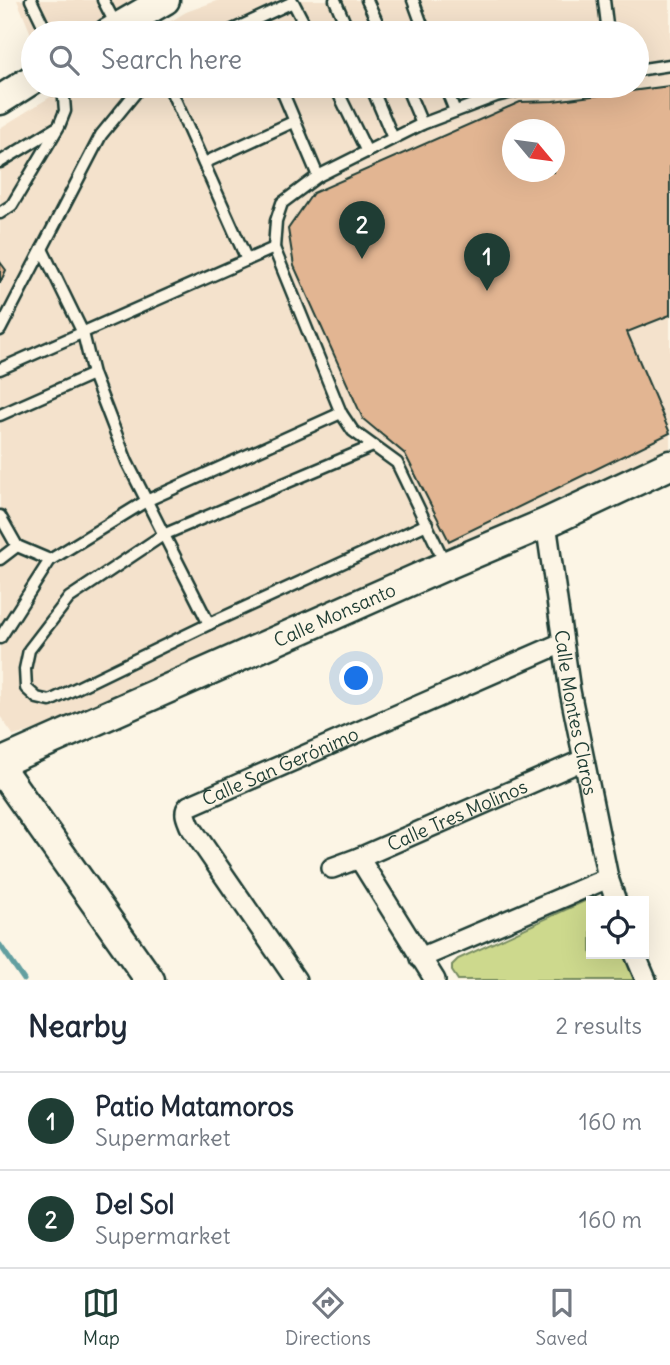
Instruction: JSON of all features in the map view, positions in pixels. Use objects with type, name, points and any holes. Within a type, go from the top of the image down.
[{"type":"street","points":[[128,21],[165,0]]},
{"type":"street","points":[[0,100],[21,87]]},
{"type":"street","name":"Calle Monsanto","points":[[0,766],[670,465]]},
{"type":"street","name":"Calle Montes Claros","points":[[546,523],[570,691],[608,877],[614,896]]},
{"type":"street","name":"Calle San Gerónimo","points":[[296,980],[190,826],[186,809],[562,643]]},
{"type":"street","name":"Calle Tres Molinos","points":[[332,867],[359,858],[583,760]]},
{"type":"street","points":[[0,766],[150,980]]},
{"type":"street","points":[[359,858],[435,980]]},
{"type":"street","points":[[420,958],[608,877]]},
{"type":"street","points":[[637,959],[646,980]]},
{"type":"lane","points":[[103,0],[109,21]]},
{"type":"lane","points":[[335,0],[344,21]]},
{"type":"lane","points":[[367,0],[377,21]]},
{"type":"lane","points":[[413,0],[421,21]]},
{"type":"lane","points":[[604,0],[607,21]]},
{"type":"lane","points":[[32,1],[41,21]]},
{"type":"lane","points":[[253,21],[293,2],[303,21]]},
{"type":"lane","points":[[649,68],[670,65]]},
{"type":"lane","points":[[0,214],[12,205],[59,126],[65,111],[63,98]]},
{"type":"lane","points":[[0,330],[101,135],[131,98]]},
{"type":"lane","points":[[174,98],[247,260]]},
{"type":"lane","points":[[285,98],[318,176]]},
{"type":"lane","points":[[341,98],[367,152]]},
{"type":"lane","points":[[376,98],[393,138]]},
{"type":"lane","points":[[411,98],[422,124]]},
{"type":"lane","points":[[450,98],[455,111]]},
{"type":"lane","points":[[447,565],[397,463],[353,431],[341,413],[274,248],[276,221],[282,203],[318,176],[422,124],[491,98]]},
{"type":"lane","points":[[204,163],[295,121]]},
{"type":"lane","points":[[0,162],[59,126]]},
{"type":"lane","points":[[0,369],[274,248]]},
{"type":"lane","points":[[42,249],[83,332],[93,374],[127,462],[209,624]]},
{"type":"lane","points":[[0,415],[93,374]]},
{"type":"lane","points":[[0,638],[50,560],[146,501],[341,413]]},
{"type":"lane","points":[[373,446],[163,535],[69,598],[29,650],[25,669],[26,688],[37,698],[50,701],[209,624],[427,524]]},
{"type":"lane","points":[[0,516],[17,546],[50,560]]},
{"type":"lane","points":[[0,559],[17,546]]},
{"type":"shaded area","points":[[17,0],[135,0],[98,21],[26,21]]},
{"type":"shaded area","points":[[219,0],[670,0],[670,449],[52,725],[14,736],[0,716],[0,128],[49,98],[649,98],[649,21],[171,21],[186,12]]},
{"type":"green space","points":[[586,900],[586,959],[629,959],[639,980],[458,980],[452,971],[452,965],[458,959]]},
{"type":"building","points":[[670,86],[670,315],[627,332],[670,433],[449,541],[405,454],[363,419],[294,266],[288,229],[313,193],[520,102],[576,98],[649,98],[649,89]]},
{"type":"building","points":[[0,262],[6,270],[0,283]]},
{"type":"waterway","points":[[0,945],[24,980]]},
{"type":"place","name":"Del Sol","points":[[362,259]]},
{"type":"place","name":"Patio Matamoros","points":[[487,291]]}]
